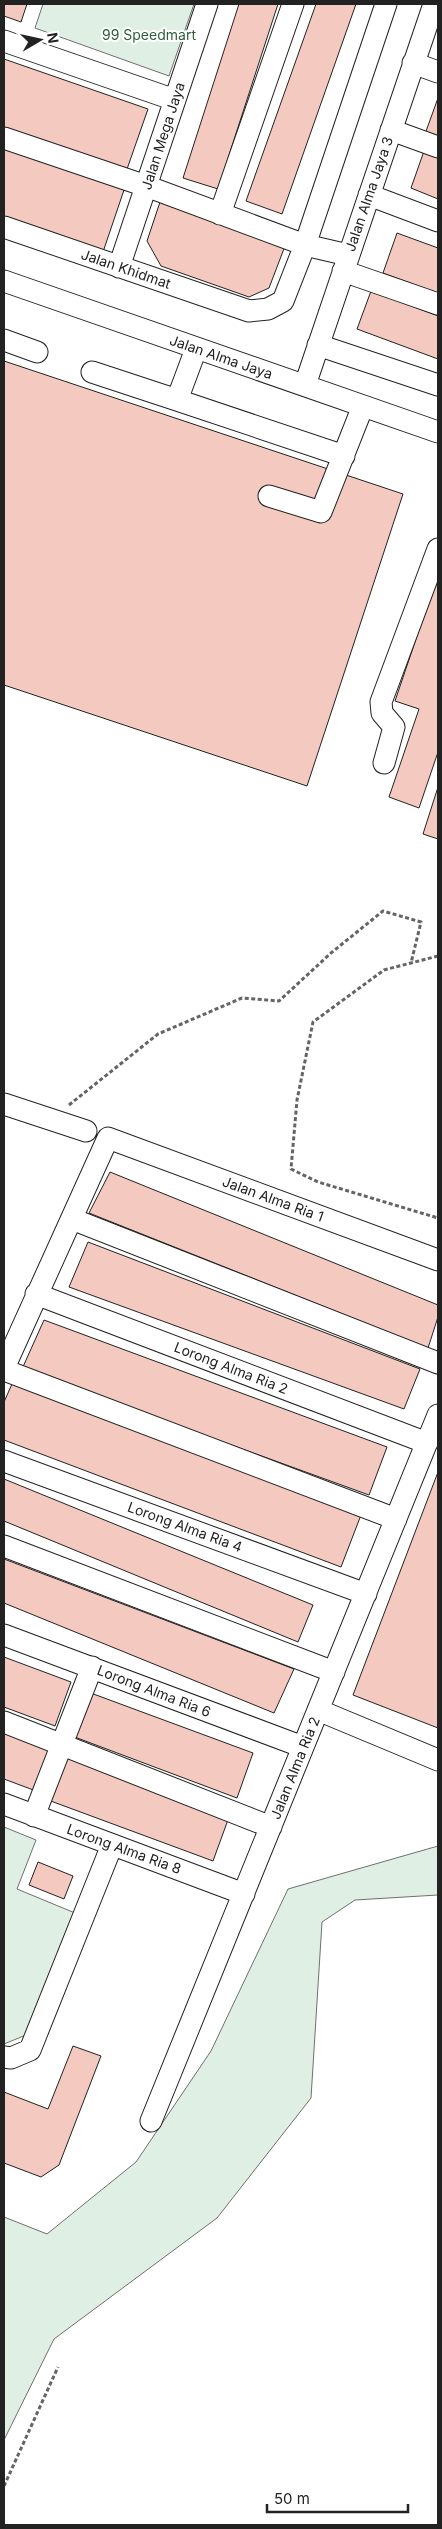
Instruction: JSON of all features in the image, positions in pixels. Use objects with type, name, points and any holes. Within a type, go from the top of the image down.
[{"type":"street","name":"Jalan Mega Jaya","points":[[119,267],[207,4]]},
{"type":"street","points":[[220,214],[293,4]]},
{"type":"street","points":[[304,245],[386,4]]},
{"type":"street","name":"Jalan Alma Jaya 3","points":[[305,385],[434,4]]},
{"type":"street","points":[[4,40],[175,100]]},
{"type":"street","points":[[413,63],[438,72]]},
{"type":"street","points":[[391,130],[438,147]]},
{"type":"street","points":[[4,138],[146,186],[304,245],[438,304]]},
{"type":"street","points":[[369,196],[438,221]]},
{"type":"street","name":"Jalan Khidmat","points":[[4,227],[249,311],[268,309],[283,301],[304,245]]},
{"type":"street","name":"Jalan Alma Jaya","points":[[4,281],[438,432]]},
{"type":"street","points":[[4,340],[37,352]]},
{"type":"street","points":[[318,345],[438,385]]},
{"type":"street","points":[[177,400],[196,349]]},
{"type":"street","points":[[92,372],[344,456]]},
{"type":"street","points":[[269,496],[322,512],[363,406]]},
{"type":"street","points":[[384,763],[394,727],[382,713],[381,702],[438,549]]},
{"type":"street","points":[[4,1104],[86,1131]]},
{"type":"street","name":"Jalan Alma Ria 1","points":[[72,1219],[108,1138],[438,1260]]},
{"type":"street","points":[[396,1519],[4,1369],[36,1294],[72,1219],[438,1363]]},
{"type":"street","name":"Lorong Alma Ria 2","points":[[36,1294],[427,1443]]},
{"type":"street","name":"Jalan Alma Ria 2","points":[[151,2122],[438,1415]]},
{"type":"street","name":"Lorong Alma Ria 4","points":[[4,1461],[366,1594]]},
{"type":"street","points":[[4,1546],[334,1672]]},
{"type":"street","name":"Lorong Alma Ria 6","points":[[4,1635],[303,1747]]},
{"type":"street","points":[[34,1816],[92,1667]]},
{"type":"street","points":[[318,1710],[438,1760]]},
{"type":"street","points":[[4,1722],[271,1827]]},
{"type":"street","name":"Lorong Alma Ria 8","points":[[4,1804],[244,1894]]},
{"type":"street","points":[[4,2056],[11,2058],[30,2050],[112,1844]]},
{"type":"path","points":[[60,1102],[69,1105],[158,1034],[242,998],[279,1001],[331,953],[383,911],[421,922],[411,963]]},
{"type":"path","points":[[438,956],[384,970],[313,1022],[297,1100],[291,1170],[318,1182],[438,1218]]},
{"type":"path","points":[[4,2486],[58,2366]]},
{"type":"green space","name":"99 Speedmart","points":[[43,4],[194,4],[169,76],[35,28]]},
{"type":"green space","points":[[4,1827],[36,1840],[17,1889],[75,1913],[26,2035],[4,2044]]},
{"type":"green space","points":[[438,1846],[438,1895],[355,1900],[322,1922],[311,2098],[217,2218],[54,2339],[4,2440],[4,2217],[47,2234],[136,2162],[211,2051],[288,1889]]},
{"type":"building","points":[[4,4],[27,4],[21,22],[4,16]]},
{"type":"building","points":[[239,4],[278,4],[218,189],[183,178]]},
{"type":"building","points":[[316,4],[356,4],[282,214],[246,201]]},
{"type":"building","points":[[4,59],[148,109],[126,172],[4,129]]},
{"type":"building","points":[[438,98],[438,138],[425,134]]},
{"type":"building","points":[[4,146],[125,187],[103,252],[4,218]]},
{"type":"building","points":[[424,151],[438,156],[438,199],[411,188]]},
{"type":"building","points":[[160,202],[285,246],[269,288],[249,297],[161,266],[147,241]]},
{"type":"building","points":[[397,233],[438,248],[438,293],[383,273]]},
{"type":"building","points":[[371,291],[438,316],[438,359],[357,329]]},
{"type":"building","points":[[4,361],[403,494],[307,786],[4,685]]},
{"type":"building","points":[[438,574],[438,752],[419,808],[389,797],[419,709],[395,701]]},
{"type":"building","points":[[438,787],[438,839],[423,834]]},
{"type":"building","points":[[110,1172],[438,1305],[438,1317],[428,1348],[89,1213]]},
{"type":"building","points":[[88,1242],[420,1369],[404,1409],[69,1287]]},
{"type":"building","points":[[44,1320],[387,1447],[369,1495],[22,1369]]},
{"type":"building","points":[[12,1384],[361,1515],[341,1567],[4,1440],[4,1402]]},
{"type":"building","points":[[438,1472],[438,1728],[353,1695]]},
{"type":"building","points":[[4,1479],[313,1605],[298,1642],[4,1521]]},
{"type":"building","points":[[4,1559],[294,1669],[274,1713],[4,1603]]},
{"type":"building","points":[[4,1657],[71,1682],[55,1726],[4,1707]]},
{"type":"building","points":[[88,1692],[253,1753],[237,1798],[72,1736]]},
{"type":"building","points":[[4,1729],[52,1746],[36,1791],[4,1779]]},
{"type":"building","points":[[64,1756],[229,1817],[213,1861],[48,1800]]},
{"type":"building","points":[[38,1862],[73,1876],[64,1899],[29,1885]]},
{"type":"building","points":[[73,2046],[101,2056],[59,2165],[41,2177],[4,2163],[4,2092],[48,2109]]}]
